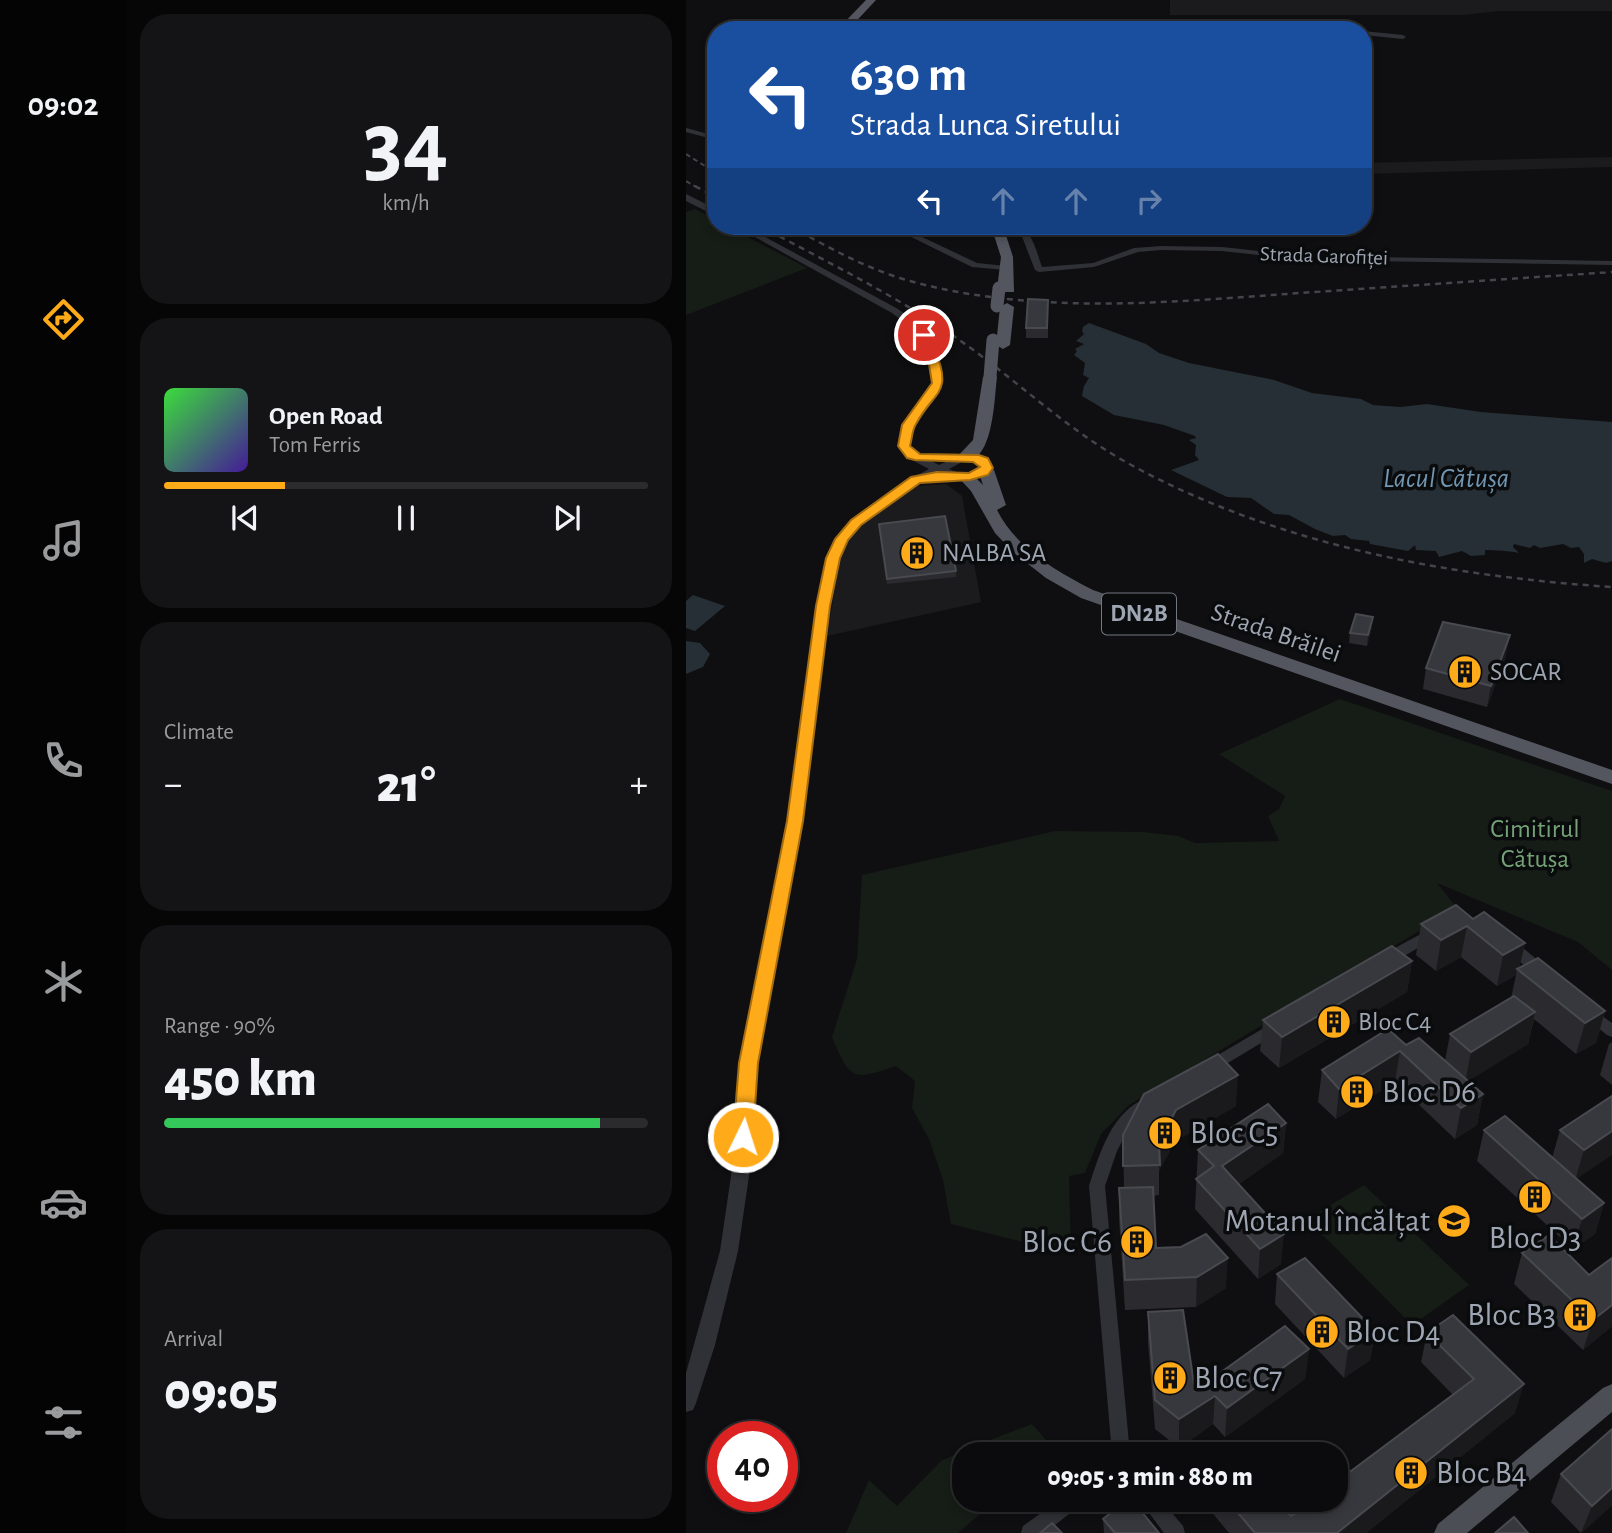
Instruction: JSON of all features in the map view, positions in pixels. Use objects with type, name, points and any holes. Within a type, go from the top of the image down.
[{"type":"highway","points":[[851,21],[871,0]]},
{"type":"highway","points":[[961,468],[979,459],[986,467],[991,454],[998,342],[1005,282],[1004,244],[1000,235]]},
{"type":"highway","points":[[961,468],[981,440],[995,379]]},
{"type":"highway","name":"Strada Brăilei","points":[[986,467],[1000,510],[1019,536],[1056,568],[1095,588],[1612,765]]},
{"type":"highway","name":"Strada Brăilei","points":[[961,468],[979,488],[990,513],[1018,548],[1047,572],[1087,594],[1612,777]]},
{"type":"main road","points":[[1447,1533],[1612,1396]]},
{"type":"street","points":[[1372,34],[1403,37]]},
{"type":"street","points":[[686,130],[707,136]]},
{"type":"street","points":[[686,197],[707,208]]},
{"type":"street","points":[[755,235],[895,312],[921,330],[931,349],[938,383],[906,430],[904,446],[921,467],[916,480]]},
{"type":"street","points":[[912,235],[1005,282]]},
{"type":"street","name":"Strada Garofiței","points":[[1026,235],[1039,270],[1094,265],[1138,250],[1161,248],[1222,249],[1305,258],[1612,263]]},
{"type":"street","points":[[911,455],[961,468]]},
{"type":"street","points":[[911,455],[938,469]]},
{"type":"street","points":[[686,1403],[705,1345],[729,1251],[740,1176],[749,1063],[795,821],[830,568],[842,539],[856,523],[916,480],[938,469],[961,468]]},
{"type":"street","points":[[916,480],[961,468]]},
{"type":"street","points":[[1375,966],[1442,928]]},
{"type":"street","points":[[1494,936],[1503,940],[1552,980]]},
{"type":"street","points":[[1582,1006],[1612,1031]]},
{"type":"street","points":[[1202,1071],[1285,1021]]},
{"type":"street","points":[[1120,1442],[1097,1186],[1116,1134],[1138,1110],[1159,1097]]},
{"type":"street","points":[[1030,1533],[1057,1512]]},
{"type":"street","points":[[1159,1512],[1176,1533]]},
{"type":"shaded area","points":[[1170,0],[1612,0],[1612,11],[1499,11],[1463,15],[1170,15]]},
{"type":"shaded area","points":[[1612,157],[1612,167],[1372,174],[1372,163]]},
{"type":"shaded area","points":[[946,484],[962,496],[981,602],[827,636],[840,557],[852,534],[883,506],[915,486]]},
{"type":"green space","points":[[695,209],[707,215],[707,235],[744,235],[807,268],[686,315],[686,212]]},
{"type":"green space","name":"Cimitirul Cătușa","points":[[1340,699],[1612,791],[1612,970],[1578,942],[1437,883],[1466,919],[1436,921],[1129,1105],[1101,1134],[1085,1173],[1069,1176],[1071,1254],[951,1224],[943,1180],[929,1139],[912,1108],[915,1081],[896,1066],[870,1074],[854,1073],[843,1062],[832,1037],[857,959],[862,875],[1055,831],[1144,832],[1178,836],[1195,843],[1279,841],[1268,816],[1279,809],[1285,796],[1219,754]]},
{"type":"green space","points":[[1364,1185],[1469,1285],[1412,1325],[1307,1219]]},
{"type":"green space","points":[[1032,1424],[1048,1442],[985,1442]]},
{"type":"green space","points":[[952,1456],[952,1512],[982,1512],[958,1533],[846,1533],[869,1480],[897,1506],[941,1461]]},
{"type":"water","name":"Lacul Cătușa","points":[[1089,323],[1189,363],[1274,380],[1312,393],[1361,399],[1373,405],[1400,407],[1427,404],[1481,412],[1612,422],[1612,561],[1606,563],[1592,559],[1584,563],[1584,554],[1579,547],[1571,548],[1563,544],[1540,548],[1534,545],[1530,548],[1514,544],[1513,547],[1519,553],[1485,550],[1485,555],[1471,556],[1462,551],[1439,557],[1436,551],[1416,550],[1415,545],[1408,551],[1370,544],[1369,541],[1351,539],[1345,535],[1333,536],[1289,515],[1274,514],[1251,498],[1227,497],[1171,470],[1199,460],[1195,455],[1196,445],[1189,440],[1196,438],[1195,436],[1164,425],[1114,415],[1082,396],[1089,378],[1083,375],[1085,363],[1074,355],[1077,351],[1075,349],[1084,344],[1076,341],[1084,334],[1083,327]]},
{"type":"water","points":[[693,595],[725,606],[695,631],[686,628],[686,601]]},
{"type":"water","points":[[686,641],[700,643],[710,654],[703,667],[686,674]]},
{"type":"building","points":[[1028,299],[1048,300],[1047,328],[1026,328]]},
{"type":"building","name":"NALBA SA","points":[[945,516],[956,571],[887,579],[879,524]]},
{"type":"building","points":[[1356,614],[1373,617],[1368,635],[1350,633]]},
{"type":"building","points":[[1443,622],[1510,635],[1491,686],[1426,668]]},
{"type":"building","points":[[1456,905],[1473,919],[1484,912],[1525,943],[1503,955],[1467,926],[1441,940],[1421,924]]},
{"type":"building","points":[[1392,946],[1412,961],[1282,1037],[1263,1020]]},
{"type":"building","points":[[1538,958],[1605,1011],[1585,1023],[1517,969]]},
{"type":"building","points":[[1514,996],[1535,1012],[1471,1052],[1450,1034]]},
{"type":"building","points":[[1388,1029],[1406,1045],[1419,1038],[1483,1094],[1461,1108],[1400,1051],[1339,1089],[1322,1070]]},
{"type":"building","points":[[1218,1054],[1238,1075],[1176,1110],[1159,1142],[1160,1165],[1123,1166],[1123,1135],[1144,1094]]},
{"type":"building","points":[[1612,1096],[1612,1131],[1584,1150],[1560,1130]]},
{"type":"building","points":[[1268,1104],[1286,1123],[1222,1166],[1284,1234],[1260,1249],[1196,1179],[1214,1166],[1198,1150]]},
{"type":"building","points":[[1505,1116],[1604,1203],[1582,1219],[1484,1130]]},
{"type":"building","points":[[1153,1187],[1156,1248],[1181,1247],[1206,1234],[1228,1258],[1197,1277],[1125,1280],[1119,1188]]},
{"type":"building","points":[[1549,1235],[1589,1275],[1612,1258],[1612,1305],[1593,1320],[1522,1253]]},
{"type":"building","points":[[1305,1258],[1375,1331],[1348,1349],[1277,1274]]},
{"type":"building","points":[[1183,1310],[1195,1391],[1285,1326],[1309,1349],[1227,1408],[1215,1396],[1179,1419],[1155,1400],[1148,1312]]},
{"type":"building","points":[[1453,1315],[1524,1384],[1337,1533],[1255,1533],[1237,1512],[1288,1512],[1291,1516],[1296,1512],[1348,1512],[1348,1473],[1474,1379],[1427,1333]]},
{"type":"building","points":[[1612,1429],[1612,1488],[1592,1506],[1561,1474]]},
{"type":"building","points":[[1112,1512],[1142,1512],[1159,1533],[1115,1533],[1103,1519]]},
{"type":"building","points":[[1514,1517],[1528,1533],[1495,1533]]},
{"type":"building","points":[[1052,1523],[1062,1533],[1040,1533]]},
{"type":"railway","points":[[686,154],[707,167]]},
{"type":"railway","points":[[686,181],[698,188]]},
{"type":"railway","points":[[695,186],[707,192]]},
{"type":"railway","points":[[777,235],[934,323],[1102,448],[1181,490],[1239,514],[1361,551],[1486,574],[1612,587]]},
{"type":"railway","points":[[806,235],[863,264],[910,281],[958,292],[1055,303],[1202,300],[1612,272]]},
{"type":"place","name":"NALBA SA","points":[[917,553]]},
{"type":"place","name":"SOCAR","points":[[1465,672]]},
{"type":"place","name":"Bloc C4","points":[[1334,1022]]},
{"type":"place","name":"Bloc D6","points":[[1357,1092]]},
{"type":"place","name":"Bloc C5","points":[[1165,1133]]},
{"type":"place","name":"Bloc D3","points":[[1535,1197]]},
{"type":"place","name":"Motanul încălțat","points":[[1454,1221]]},
{"type":"place","name":"Bloc C6","points":[[1137,1242]]},
{"type":"place","name":"Bloc B3","points":[[1580,1315]]},
{"type":"place","name":"Bloc D4","points":[[1322,1332]]},
{"type":"place","name":"Bloc C7","points":[[1170,1378]]},
{"type":"place","name":"Bloc B4","points":[[1411,1473]]},
{"type":"route","points":[[743,1137],[749,1063],[795,821],[823,606],[833,558],[842,539],[856,523],[916,480],[937,476],[970,477],[983,472],[987,466],[983,461],[969,457],[926,459],[911,455],[904,446],[908,425],[936,390],[938,383],[935,364],[924,335]]}]
